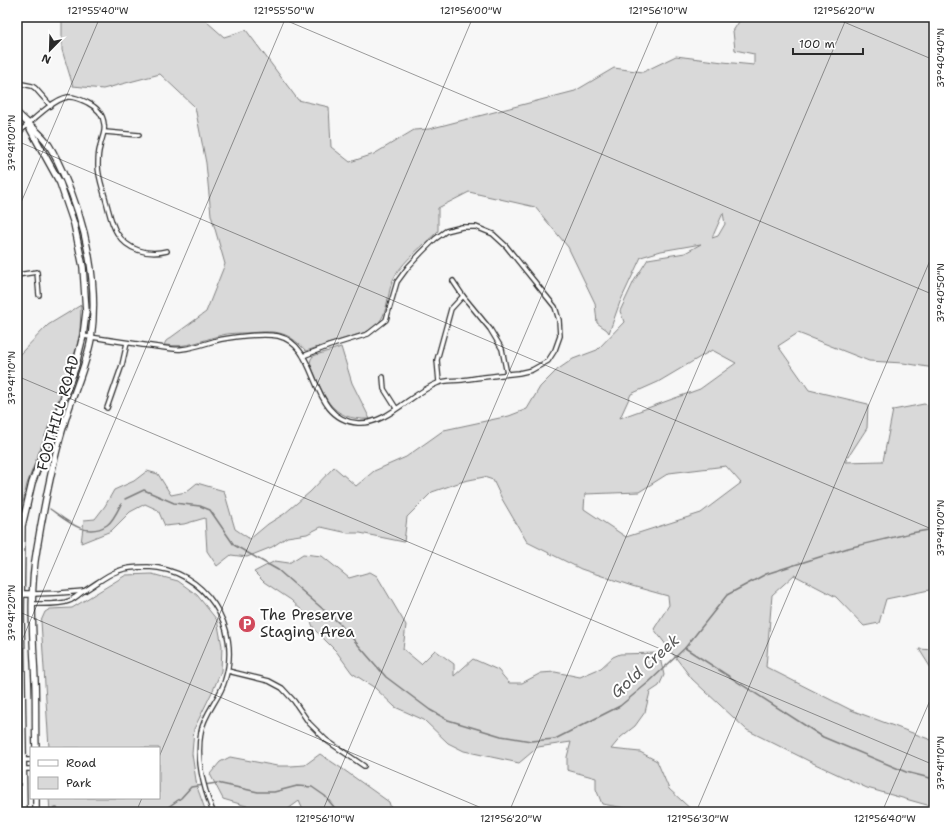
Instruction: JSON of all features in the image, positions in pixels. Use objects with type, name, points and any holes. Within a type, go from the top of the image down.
[{"type":"main road","name":"FOOTHILL ROAD","points":[[17,113],[45,140],[56,158],[74,199],[81,222],[87,245],[92,278],[91,337],[85,365],[69,408],[56,455],[36,550],[32,604],[36,747]]},
{"type":"main road","name":"FOOTHILL ROAD","points":[[24,812],[20,769],[19,594],[22,526],[32,483],[75,368],[83,336],[86,312],[85,287],[80,246],[74,224],[60,183],[28,125]]},
{"type":"main road","points":[[19,594],[33,594]]},
{"type":"main road","points":[[19,604],[32,604]]},
{"type":"main road","points":[[36,799],[36,812]]},
{"type":"street","points":[[17,83],[36,88],[51,106]]},
{"type":"street","points":[[17,134],[59,100],[74,97],[90,103],[98,110],[105,124],[100,147],[98,165],[99,175],[116,231],[124,242],[139,251],[157,254],[167,251]]},
{"type":"street","points":[[104,132],[139,135]]},
{"type":"street","points":[[83,336],[181,349],[233,338],[278,336],[295,345],[303,356],[321,397],[327,406],[338,416],[356,423],[369,423],[383,417],[418,393],[439,382],[532,370],[548,361],[555,350],[560,336],[559,320],[555,307],[506,246],[493,234],[476,227],[462,227],[446,231],[435,239],[408,267],[398,282],[386,320],[368,334],[303,356]]},
{"type":"street","points":[[17,275],[37,272],[39,295]]},
{"type":"street","points":[[453,281],[462,296],[490,329],[502,349],[507,374]]},
{"type":"street","points":[[439,382],[437,360],[451,308],[462,296]]},
{"type":"street","points":[[107,408],[122,365],[127,343]]},
{"type":"street","points":[[383,376],[384,389],[396,408]]},
{"type":"street","points":[[32,604],[68,601],[118,571],[135,568],[160,569],[174,573],[189,580],[200,588],[212,601],[221,616],[226,629],[230,648],[228,671],[220,693],[205,717],[201,730],[199,752],[200,772],[213,812]]},
{"type":"street","points":[[33,594],[86,590]]},
{"type":"street","points":[[228,671],[269,681],[282,688],[294,701],[310,723],[326,740],[364,766]]},
{"type":"green space","points":[[62,17],[205,17],[207,22],[224,37],[246,30],[298,100],[329,107],[331,147],[350,162],[374,154],[414,130],[429,129],[575,91],[614,68],[643,72],[676,56],[754,65],[754,54],[735,50],[733,31],[742,17],[934,17],[934,368],[903,363],[869,361],[798,333],[778,346],[809,390],[868,404],[867,428],[845,462],[883,461],[893,410],[924,404],[934,406],[934,589],[886,599],[879,623],[864,626],[836,597],[794,575],[772,595],[766,667],[851,710],[934,741],[934,807],[867,788],[747,730],[692,679],[654,629],[669,605],[668,596],[581,569],[527,542],[502,499],[493,480],[484,477],[464,481],[432,492],[407,517],[404,542],[321,527],[307,534],[287,537],[272,547],[247,557],[231,555],[217,566],[207,551],[205,518],[184,524],[165,526],[158,510],[145,504],[130,512],[111,531],[81,543],[84,520],[95,519],[105,506],[114,490],[134,481],[147,471],[158,474],[171,495],[186,492],[197,483],[224,491],[235,529],[250,539],[268,524],[284,514],[310,492],[334,467],[356,486],[374,471],[406,457],[444,430],[509,416],[527,409],[540,387],[557,370],[573,359],[597,350],[624,322],[620,311],[634,281],[648,259],[685,253],[701,244],[661,251],[641,257],[620,302],[609,333],[597,323],[595,303],[568,247],[535,207],[469,192],[438,208],[438,231],[409,258],[399,270],[392,283],[385,312],[377,325],[368,331],[306,351],[286,335],[272,332],[228,334],[187,345],[164,345],[166,341],[206,312],[225,264],[211,215],[206,163],[195,107],[160,74],[103,89],[73,86],[62,50]],"holes":[[[723,213],[725,224],[718,236],[712,238]],[[712,350],[736,363],[700,389],[620,418],[631,394],[658,382]],[[726,466],[741,483],[701,513],[626,537],[584,509],[585,494],[639,492],[669,473]]]},
{"type":"green space","points":[[81,305],[80,332],[68,374],[27,484],[23,502],[17,501],[17,357],[48,325]]},
{"type":"green space","points":[[341,347],[352,383],[370,419],[345,416],[337,411],[324,395],[310,363],[313,356]]},
{"type":"green space","points":[[303,554],[322,556],[349,578],[370,572],[377,576],[406,625],[403,649],[421,664],[435,650],[454,664],[454,676],[473,659],[498,670],[509,683],[522,683],[541,673],[555,672],[580,677],[601,668],[613,657],[620,654],[656,653],[660,658],[664,675],[659,686],[650,692],[645,712],[635,726],[621,737],[611,749],[640,752],[657,761],[669,789],[694,812],[632,812],[625,808],[602,804],[596,789],[596,778],[567,770],[567,757],[571,742],[538,747],[519,763],[464,751],[448,743],[424,720],[395,707],[375,688],[352,673],[336,651],[314,629],[309,617],[291,600],[264,582],[254,572],[275,561],[289,563]]},
{"type":"green space","points":[[152,574],[178,581],[197,595],[217,620],[222,646],[221,671],[194,729],[192,754],[197,787],[206,812],[50,812],[49,799],[160,799],[160,747],[49,747],[41,621],[45,612],[50,609],[72,608],[126,575]]},
{"type":"green space","points":[[919,649],[934,650],[934,673]]},
{"type":"green space","points":[[320,754],[389,802],[392,812],[304,812],[299,801],[284,812],[258,812],[250,807],[223,799],[210,774],[220,762],[230,757],[277,766],[291,766],[305,765]]},
{"type":"waterway","name":"Gold Creek","points":[[125,499],[144,490],[174,503],[200,506],[210,510],[234,545],[278,570],[340,624],[386,677],[430,710],[448,720],[501,736],[531,741],[555,739],[620,706],[649,682],[685,648],[727,595],[766,574],[848,548],[934,529]]},
{"type":"waterway","name":"Gold Creek","points":[[50,509],[77,527],[92,530],[99,529],[107,525],[121,504]]},
{"type":"waterway","points":[[685,648],[823,737],[906,772],[934,779]]},
{"type":"waterway","points":[[161,812],[181,798],[191,787],[217,783],[258,792],[274,792],[297,786],[312,787],[325,796],[338,812]]},
{"type":"waterway","points":[[47,812],[50,809],[57,808],[59,812]]},
{"type":"place","name":"The Preserve Staging Area","points":[[247,624]]}]
